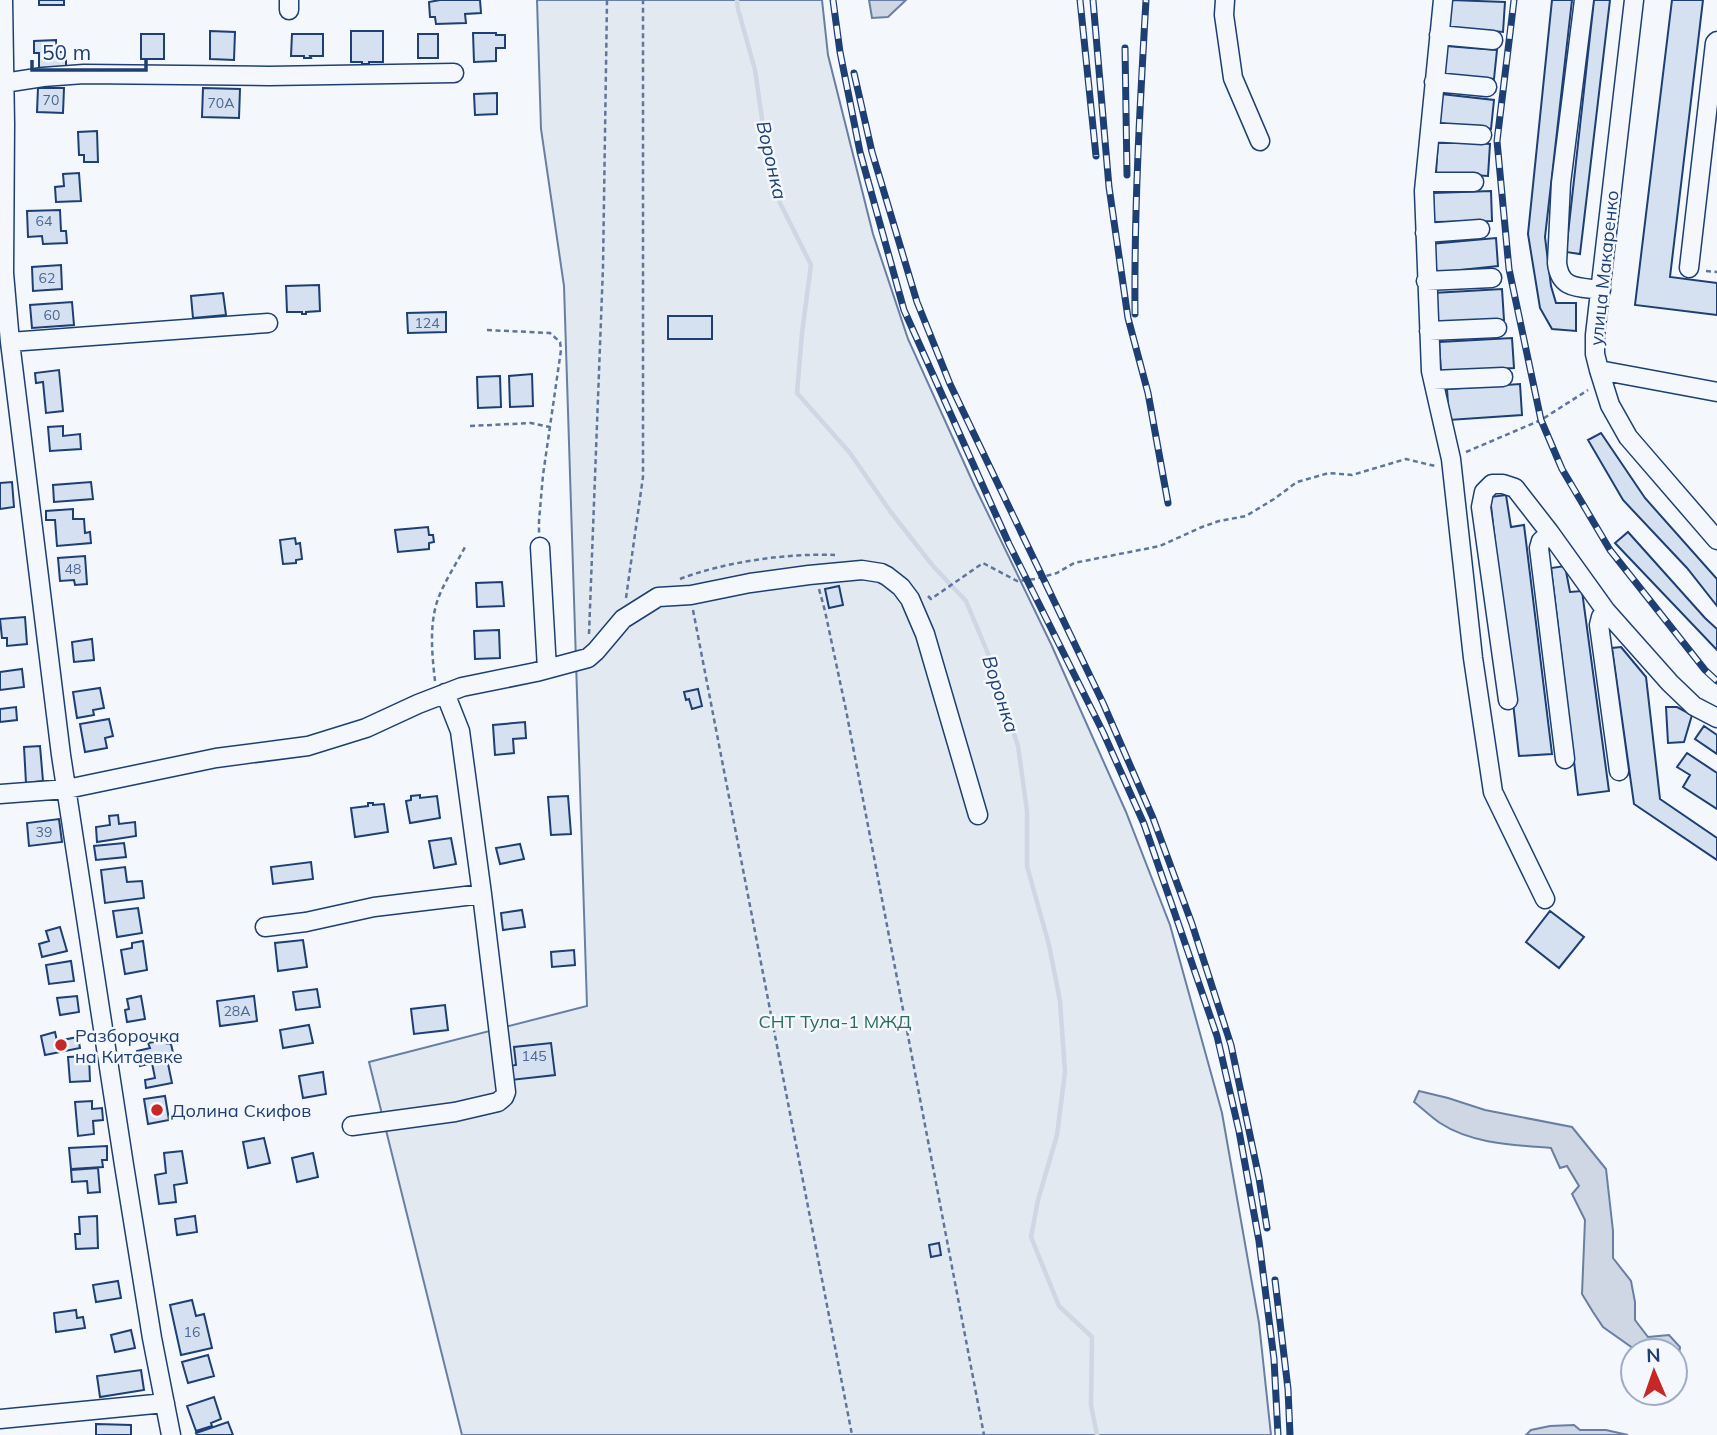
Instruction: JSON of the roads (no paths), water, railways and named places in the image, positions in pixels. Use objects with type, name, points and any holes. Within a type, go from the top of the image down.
[{"type":"street","points":[[3,0],[4,273],[7,337],[67,789],[124,1165],[171,1435]]},
{"type":"street","points":[[1225,0],[1224,15],[1233,78],[1260,141]]},
{"type":"street","points":[[1443,0],[1425,182],[1424,233],[1431,371],[1451,459],[1473,658],[1493,792],[1545,899]]},
{"type":"street","points":[[1584,0],[1561,183],[1557,263],[1564,282],[1569,286],[1601,290]]},
{"type":"street","name":"улица Макаренко","points":[[1634,0],[1595,354],[1610,405],[1628,437],[1716,536]]},
{"type":"street","points":[[1439,34],[1493,40]]},
{"type":"street","points":[[1689,268],[1717,41]]},
{"type":"street","points":[[4,83],[84,74],[269,76],[454,73]]},
{"type":"street","points":[[1434,82],[1488,86]]},
{"type":"street","points":[[1430,132],[1482,135]]},
{"type":"street","points":[[1425,182],[1474,182]]},
{"type":"street","points":[[1424,233],[1480,229]]},
{"type":"street","points":[[1426,281],[1492,278]]},
{"type":"street","points":[[7,337],[268,323]]},
{"type":"street","points":[[1429,331],[1497,328]]},
{"type":"street","points":[[1601,376],[1717,392]]},
{"type":"street","points":[[1433,380],[1503,377]]},
{"type":"street","points":[[1508,700],[1481,507],[1484,492],[1492,484],[1515,488],[1606,611],[1670,683],[1695,706],[1717,719]]},
{"type":"street","points":[[1550,533],[1538,548],[1565,759]]},
{"type":"street","points":[[540,547],[547,669]]},
{"type":"street","points":[[0,794],[67,789],[216,758],[308,746],[366,728],[462,687],[588,658],[623,619],[658,597],[862,570],[881,573],[895,581],[910,599],[925,634],[978,815]]},
{"type":"street","points":[[1606,611],[1598,625],[1619,771]]},
{"type":"street","points":[[352,1126],[455,1112],[498,1102],[504,1097],[506,1090],[460,731],[441,695]]},
{"type":"street","points":[[265,927],[306,922],[374,907],[482,894]]},
{"type":"street","points":[[0,1419],[165,1403]]},
{"type":"waterway","name":"Воронка","points":[[737,0],[755,70],[764,133],[780,203],[811,265],[797,393],[850,453],[933,566],[966,601],[989,656],[1018,746],[1027,811],[1027,866],[1049,945],[1060,1001],[1065,1072],[1057,1135],[1038,1200],[1031,1237],[1059,1306],[1092,1337],[1091,1405],[1097,1435]]},
{"type":"railway","points":[[833,0],[840,52],[860,152],[904,310],[1009,544],[1103,732],[1144,824],[1217,1036],[1239,1131],[1259,1241],[1274,1359],[1278,1435]]},
{"type":"railway","points":[[1080,0],[1096,156]]},
{"type":"railway","points":[[1093,0],[1109,187],[1128,318],[1148,393],[1168,503]]},
{"type":"railway","points":[[1135,314],[1136,196],[1146,0]]},
{"type":"railway","points":[[1514,0],[1497,141],[1509,269],[1541,420],[1562,469],[1610,550],[1705,670],[1717,681]]},
{"type":"railway","points":[[1125,48],[1127,175]]},
{"type":"railway","points":[[854,73],[872,152],[917,302],[950,384],[1103,703],[1153,818],[1192,924],[1231,1045],[1267,1228]]},
{"type":"railway","points":[[1275,1280],[1288,1389],[1290,1435]]},
{"type":"place","name":"Разборочка на Китаевке","points":[[61,1045]]},
{"type":"place","name":"Долина Скифов","points":[[157,1110]]},
{"type":"park label","name":"СНТ Тула-1 МЖД","points":[[835,1021]]}]
